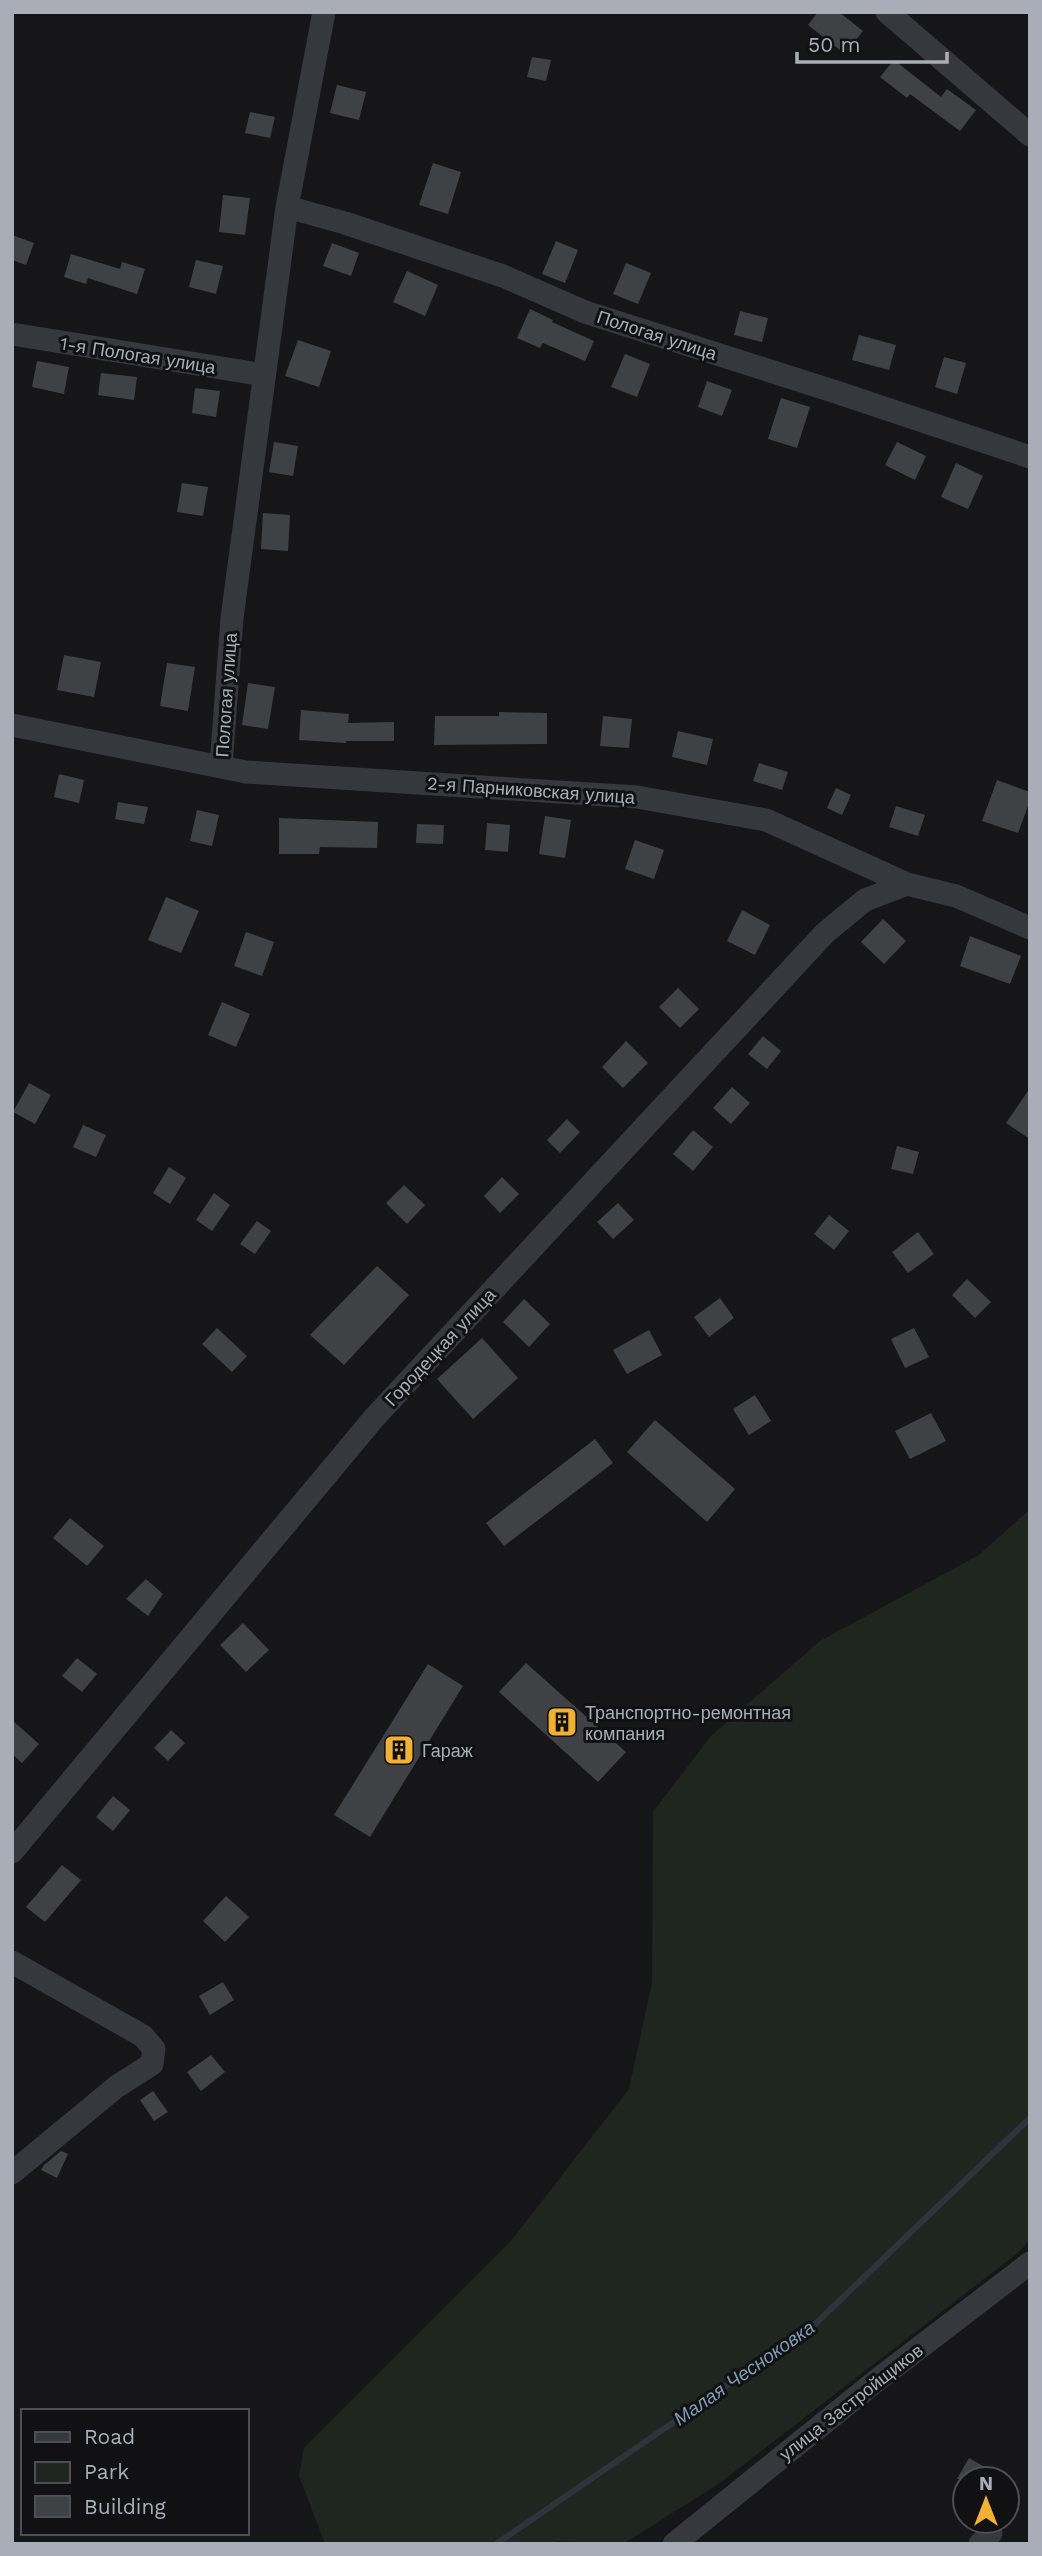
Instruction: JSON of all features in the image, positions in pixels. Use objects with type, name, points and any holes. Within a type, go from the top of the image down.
[{"type":"street","name":"Пологая улица","points":[[221,766],[232,618],[264,375],[287,207],[324,12]]},
{"type":"street","points":[[887,12],[1030,135]]},
{"type":"street","name":"Пологая улица","points":[[287,207],[345,223],[503,276],[584,313],[836,392],[1030,457]]},
{"type":"street","name":"1-я Пологая улица","points":[[12,334],[264,375]]},
{"type":"street","name":"2-я Парниковская улица","points":[[12,725],[246,772],[637,797],[766,820],[907,884],[957,896],[1030,928]]},
{"type":"street","name":"Городецкая улица","points":[[12,1852],[374,1418],[825,933],[865,900],[907,884]]},
{"type":"street","points":[[12,1962],[143,2036],[154,2049],[152,2064],[116,2087],[12,2173]]},
{"type":"street","name":"улица Застройщиков","points":[[674,2544],[876,2381],[1030,2263]]},
{"type":"green space","points":[[1030,1509],[1030,2240],[1019,2252],[720,2483],[623,2544],[557,2541],[548,2544],[325,2544],[299,2476],[304,2448],[511,2241],[629,2089],[652,1983],[653,1812],[711,1736],[820,1641],[979,1555]]},
{"type":"building","points":[[818,12],[839,12],[863,31],[845,54],[808,25]]},
{"type":"building","points":[[532,57],[551,60],[546,81],[527,77]]},
{"type":"building","points":[[894,60],[941,97],[947,89],[976,110],[960,131],[910,94],[907,98],[880,77]]},
{"type":"building","points":[[337,85],[366,92],[359,120],[330,113]]},
{"type":"building","points":[[250,112],[275,117],[270,138],[245,133]]},
{"type":"building","points":[[433,163],[461,172],[448,214],[419,205]]},
{"type":"building","points":[[223,195],[250,198],[245,235],[219,232]]},
{"type":"building","points":[[12,235],[34,243],[26,265],[12,260]]},
{"type":"building","points":[[556,241],[578,250],[565,283],[542,274]]},
{"type":"building","points":[[332,243],[359,253],[351,276],[323,266]]},
{"type":"building","points":[[71,254],[120,269],[122,262],[145,269],[137,294],[88,278],[86,284],[64,277]]},
{"type":"building","points":[[196,260],[223,266],[216,294],[189,287]]},
{"type":"building","points":[[626,263],[651,273],[638,304],[613,294]]},
{"type":"building","points":[[407,271],[438,285],[425,316],[393,302]]},
{"type":"building","points":[[530,309],[594,341],[585,361],[543,343],[540,348],[517,338]]},
{"type":"building","points":[[740,311],[768,318],[762,342],[734,335]]},
{"type":"building","points":[[859,335],[896,345],[889,370],[852,360]]},
{"type":"building","points":[[298,340],[331,351],[319,387],[285,376]]},
{"type":"building","points":[[625,354],[650,364],[637,397],[611,387]]},
{"type":"building","points":[[944,357],[966,363],[957,394],[935,387]]},
{"type":"building","points":[[37,361],[69,367],[64,394],[32,387]]},
{"type":"building","points":[[101,373],[137,377],[134,400],[98,395]]},
{"type":"building","points":[[707,381],[732,390],[722,416],[698,407]]},
{"type":"building","points":[[195,388],[220,391],[216,417],[192,413]]},
{"type":"building","points":[[781,398],[810,407],[797,448],[768,439]]},
{"type":"building","points":[[274,442],[298,446],[293,476],[269,472]]},
{"type":"building","points":[[897,442],[926,456],[915,480],[885,465]]},
{"type":"building","points":[[956,463],[983,476],[968,509],[941,497]]},
{"type":"building","points":[[182,483],[208,487],[203,516],[177,512]]},
{"type":"building","points":[[263,513],[290,515],[288,551],[261,549]]},
{"type":"building","points":[[64,655],[101,662],[94,697],[57,690]]},
{"type":"building","points":[[167,663],[195,667],[188,711],[160,706]]},
{"type":"building","points":[[248,683],[275,687],[268,729],[242,725]]},
{"type":"building","points":[[301,710],[349,714],[348,723],[394,722],[394,741],[346,743],[299,740]]},
{"type":"building","points":[[499,712],[547,713],[547,744],[434,745],[435,716],[499,716]]},
{"type":"building","points":[[603,716],[632,719],[629,748],[600,746]]},
{"type":"building","points":[[678,731],[713,739],[707,765],[672,757]]},
{"type":"building","points":[[759,763],[788,772],[782,790],[753,781]]},
{"type":"building","points":[[59,774],[84,780],[79,803],[54,797]]},
{"type":"building","points":[[997,780],[1030,792],[1030,801],[1018,833],[982,821]]},
{"type":"building","points":[[836,788],[851,795],[842,815],[827,808]]},
{"type":"building","points":[[118,802],[148,807],[144,824],[115,819]]},
{"type":"building","points":[[896,806],[925,815],[918,836],[889,827]]},
{"type":"building","points":[[197,810],[219,815],[212,846],[190,841]]},
{"type":"building","points":[[545,816],[571,820],[565,858],[539,854]]},
{"type":"building","points":[[279,818],[378,822],[377,848],[320,847],[319,854],[279,854]]},
{"type":"building","points":[[487,823],[510,825],[508,852],[485,850]]},
{"type":"building","points":[[417,824],[444,825],[443,844],[416,843]]},
{"type":"building","points":[[635,840],[664,850],[654,879],[625,869]]},
{"type":"building","points":[[166,897],[199,911],[181,953],[148,940]]},
{"type":"building","points":[[742,910],[770,925],[755,955],[727,941]]},
{"type":"building","points":[[883,919],[906,941],[884,964],[861,942]]},
{"type":"building","points":[[246,932],[274,942],[262,976],[234,966]]},
{"type":"building","points":[[970,936],[1021,956],[1010,984],[960,966]]},
{"type":"building","points":[[678,988],[699,1009],[680,1028],[659,1007]]},
{"type":"building","points":[[222,1002],[250,1014],[236,1047],[208,1035]]},
{"type":"building","points":[[763,1036],[781,1051],[767,1069],[748,1054]]},
{"type":"building","points":[[626,1041],[648,1063],[623,1088],[602,1067]]},
{"type":"building","points":[[29,1083],[51,1095],[35,1124],[13,1112]]},
{"type":"building","points":[[732,1087],[750,1103],[731,1124],[713,1108]]},
{"type":"building","points":[[1030,1088],[1030,1139],[1006,1123]]},
{"type":"building","points":[[567,1119],[580,1132],[560,1153],[547,1140]]},
{"type":"building","points":[[83,1125],[106,1135],[96,1157],[73,1147]]},
{"type":"building","points":[[693,1130],[713,1147],[693,1171],[673,1154]]},
{"type":"building","points":[[897,1146],[919,1152],[913,1174],[891,1169]]},
{"type":"building","points":[[169,1167],[186,1178],[170,1204],[153,1193]]},
{"type":"building","points":[[502,1177],[519,1194],[500,1213],[484,1196]]},
{"type":"building","points":[[404,1185],[425,1205],[407,1224],[386,1203]]},
{"type":"building","points":[[214,1193],[230,1205],[212,1231],[196,1220]]},
{"type":"building","points":[[618,1203],[634,1220],[613,1239],[597,1222]]},
{"type":"building","points":[[829,1215],[849,1231],[834,1250],[814,1234]]},
{"type":"building","points":[[257,1221],[271,1231],[255,1254],[240,1244]]},
{"type":"building","points":[[918,1232],[934,1254],[908,1273],[892,1252]]},
{"type":"building","points":[[377,1266],[409,1295],[344,1365],[310,1335]]},
{"type":"building","points":[[967,1279],[991,1302],[975,1318],[952,1295]]},
{"type":"building","points":[[720,1298],[734,1318],[709,1337],[694,1317]]},
{"type":"building","points":[[524,1299],[550,1324],[529,1347],[503,1322]]},
{"type":"building","points":[[217,1328],[247,1356],[232,1372],[202,1344]]},
{"type":"building","points":[[914,1328],[929,1357],[905,1368],[891,1339]]},
{"type":"building","points":[[649,1330],[662,1355],[627,1374],[613,1350]]},
{"type":"building","points":[[482,1338],[518,1378],[473,1419],[437,1379]]},
{"type":"building","points":[[755,1395],[771,1421],[749,1435],[733,1409]]},
{"type":"building","points":[[931,1413],[946,1441],[910,1459],[895,1431]]},
{"type":"building","points":[[655,1420],[735,1489],[707,1522],[627,1452]]},
{"type":"building","points":[[595,1439],[613,1463],[504,1546],[486,1523]]},
{"type":"building","points":[[70,1518],[104,1546],[87,1566],[53,1538]]},
{"type":"building","points":[[146,1579],[163,1594],[148,1616],[126,1599]]},
{"type":"building","points":[[243,1623],[269,1650],[246,1672],[220,1645]]},
{"type":"building","points":[[77,1658],[97,1674],[82,1692],[62,1676]]},
{"type":"building","name":"Транспортно-ремонтная компания","points":[[526,1663],[626,1752],[598,1782],[499,1692]]},
{"type":"building","name":"Гараж","points":[[428,1664],[463,1686],[370,1837],[334,1815]]},
{"type":"building","points":[[12,1720],[39,1744],[22,1763],[12,1754]]},
{"type":"building","points":[[171,1730],[185,1743],[168,1761],[154,1748]]},
{"type":"building","points":[[113,1796],[130,1810],[113,1831],[96,1817]]},
{"type":"building","points":[[62,1865],[81,1880],[45,1922],[26,1907]]},
{"type":"building","points":[[226,1896],[249,1917],[225,1942],[203,1921]]},
{"type":"building","points":[[223,1982],[234,2000],[210,2015],[199,1996]]},
{"type":"building","points":[[211,2055],[225,2072],[201,2091],[187,2072]]},
{"type":"building","points":[[153,2091],[168,2112],[154,2121],[140,2100]]},
{"type":"building","points":[[61,2151],[68,2154],[57,2178],[41,2170],[44,2165]]},
{"type":"building","points":[[969,2458],[981,2465],[965,2465]]},
{"type":"waterway","name":"Малая Чесноковка","points":[[496,2544],[811,2328],[1030,2118]]},
{"type":"place","name":"Транспортно-ремонтная компания","points":[[562,1722]]},
{"type":"place","name":"Гараж","points":[[399,1750]]}]
